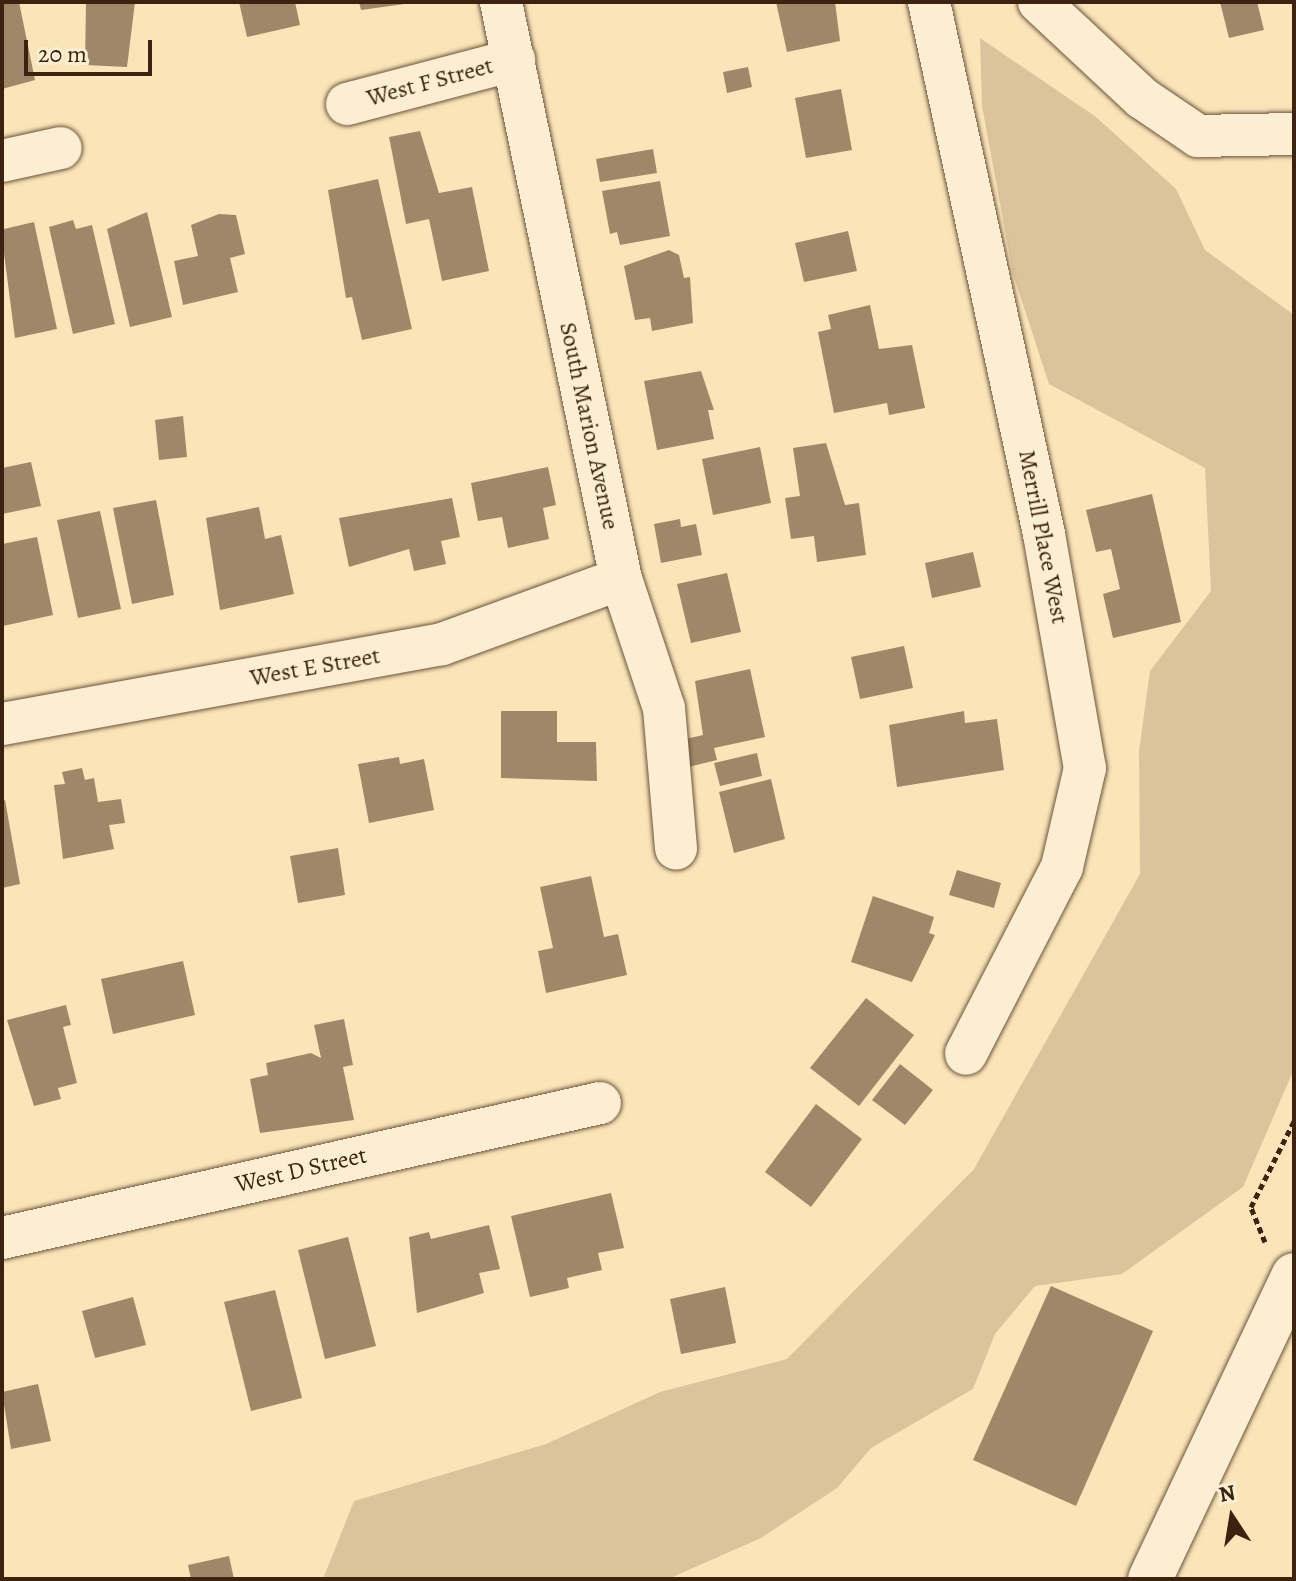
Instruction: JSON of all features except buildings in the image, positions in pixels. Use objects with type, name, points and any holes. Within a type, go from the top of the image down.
[{"type":"main road","points":[[1150,1579],[1294,1275]]},
{"type":"street","name":"South Marion Avenue","points":[[501,2],[621,579],[664,708],[676,848]]},
{"type":"street","name":"Merrill Place West","points":[[929,2],[1044,534],[1085,768],[1062,867],[966,1054]]},
{"type":"street","points":[[1039,2],[1142,98],[1198,136],[1294,134]]},
{"type":"street","name":"West F Street","points":[[347,104],[514,60]]},
{"type":"street","points":[[2,161],[61,148]]},
{"type":"street","name":"West E Street","points":[[2,724],[442,644],[621,579]]},
{"type":"street","name":"West D Street","points":[[2,1238],[600,1103]]},
{"type":"shaded area","points":[[980,38],[1096,117],[1176,189],[1205,250],[1294,315],[1294,1069],[1243,1187],[1122,1274],[1035,1286],[995,1334],[973,1389],[871,1448],[837,1488],[761,1538],[668,1579],[323,1579],[354,1501],[546,1444],[660,1392],[787,1359],[974,1169],[1140,874],[1139,751],[1150,671],[1211,591],[1205,468],[1049,384],[1013,274],[982,106]]}]
